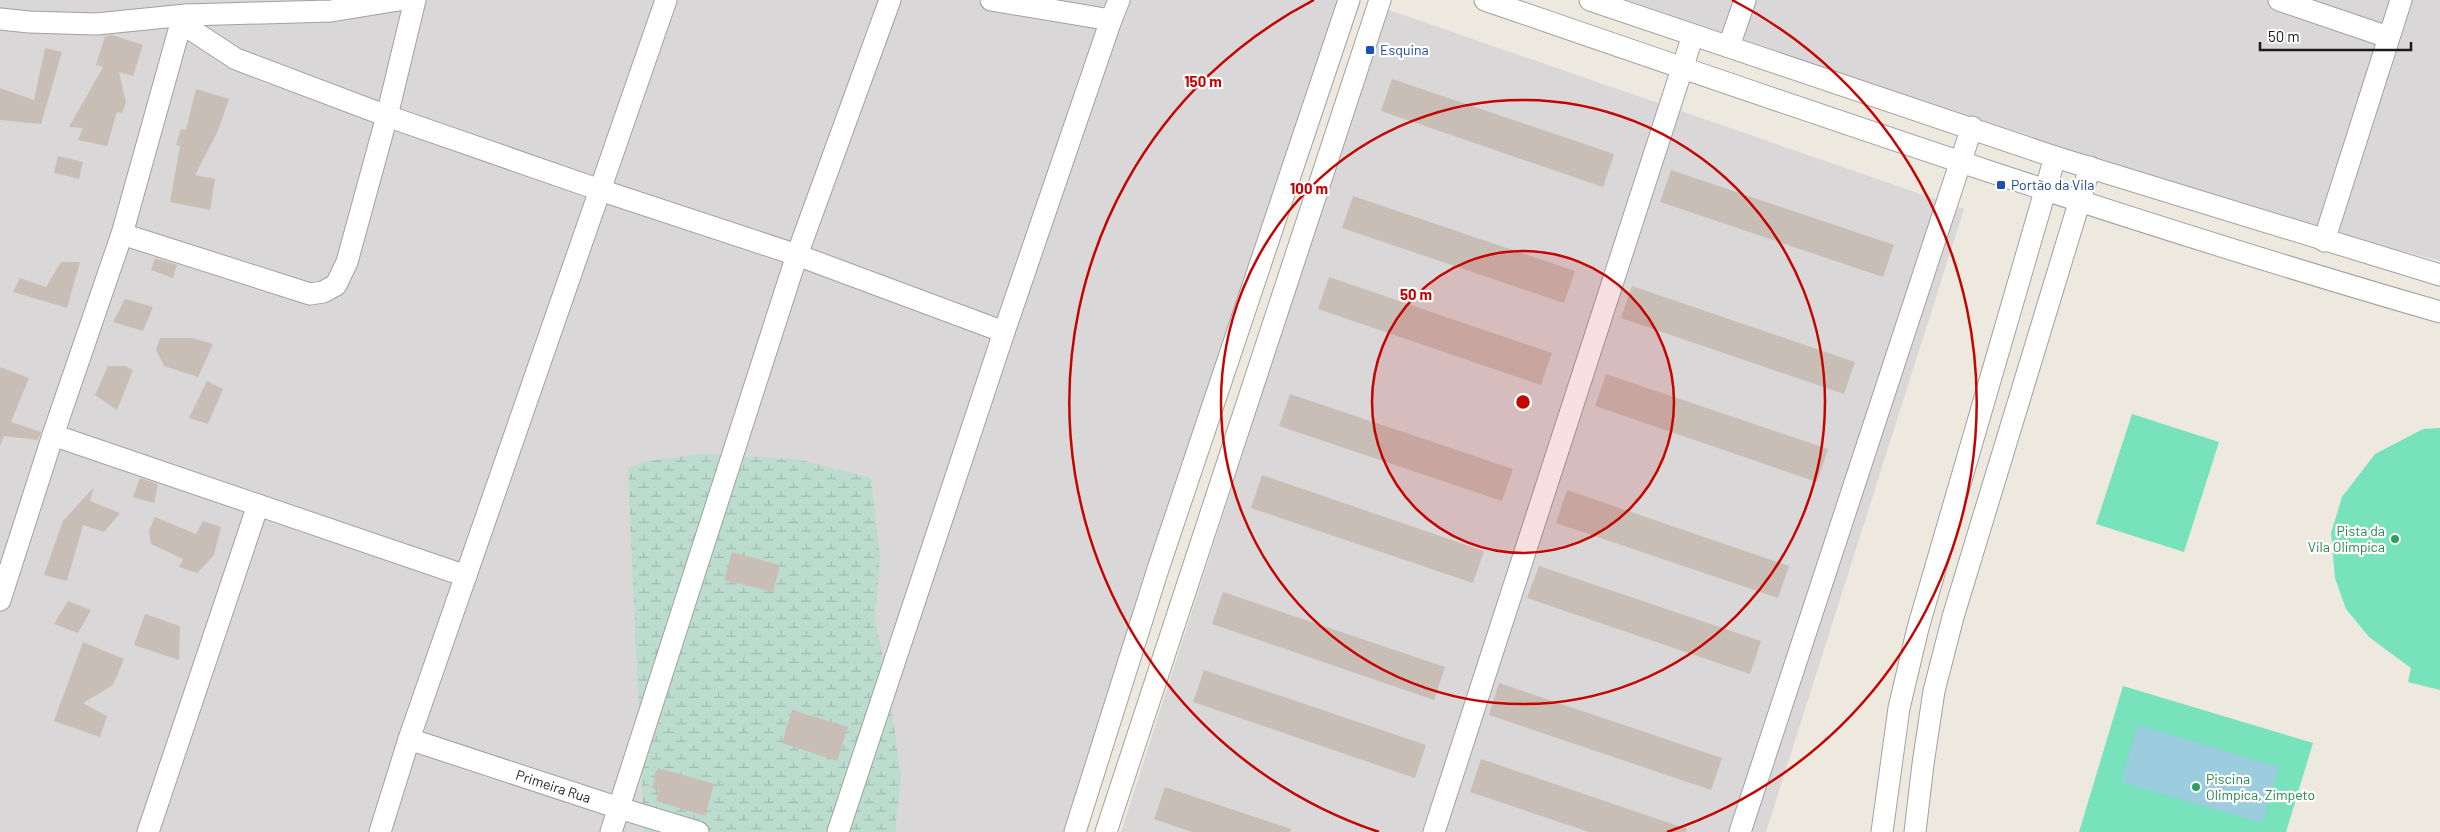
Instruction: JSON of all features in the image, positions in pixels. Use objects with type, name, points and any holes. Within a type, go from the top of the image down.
[{"type":"street","points":[[0,19],[96,24],[331,11],[399,0]]},
{"type":"street","points":[[122,234],[310,294],[323,292],[336,285],[347,262],[387,116],[415,0]]},
{"type":"street","points":[[380,832],[466,576],[666,0]]},
{"type":"street","points":[[611,832],[797,254],[890,0]]},
{"type":"street","points":[[991,0],[1111,20]]},
{"type":"street","points":[[838,832],[1004,332],[1119,0]]},
{"type":"street","points":[[1075,832],[1158,569],[1349,0]]},
{"type":"street","points":[[1106,832],[1380,0]]},
{"type":"street","points":[[1485,0],[1960,161],[2307,274],[2440,312]]},
{"type":"street","points":[[1590,0],[2055,157],[2440,275]]},
{"type":"street","points":[[1729,46],[1745,0]]},
{"type":"street","points":[[2279,0],[2388,36]]},
{"type":"street","points":[[2324,241],[2400,0]]},
{"type":"street","points":[[183,19],[236,59],[387,116],[600,190],[797,254],[1004,332]]},
{"type":"street","points":[[0,600],[53,435],[122,234],[183,19]]},
{"type":"street","points":[[1434,832],[1683,68],[1692,34]]},
{"type":"street","points":[[1740,832],[1972,128]]},
{"type":"street","points":[[1882,832],[1899,708],[1918,628],[2055,157]]},
{"type":"street","points":[[1916,832],[1922,764],[1934,691],[1953,617],[2090,167]]},
{"type":"street","points":[[53,435],[466,576]]},
{"type":"street","points":[[148,832],[258,505]]},
{"type":"street","name":"Primeira Rua","points":[[410,739],[698,832]]},
{"type":"shaded area","points":[[0,0],[1338,0],[1069,832],[0,832]]},
{"type":"shaded area","points":[[1627,0],[2440,0],[2440,261],[2257,213]]},
{"type":"shaded area","points":[[1386,9],[1964,209],[1766,832],[1121,832]]},
{"type":"green space","points":[[2132,414],[2219,442],[2184,552],[2096,524]]},
{"type":"green space","name":"Pista da Vila Olimpíca","points":[[2440,428],[2440,690],[2408,682],[2411,668],[2369,637],[2346,609],[2335,578],[2331,533],[2342,497],[2375,454],[2423,429]]},
{"type":"green space","points":[[702,454],[796,459],[871,478],[880,559],[875,619],[889,690],[901,778],[895,832],[644,832],[628,468],[648,461]]},
{"type":"green space","name":"Piscina Olimpíca, Zimpeto","points":[[2123,686],[2313,743],[2286,832],[2079,832]]},
{"type":"water","points":[[2138,725],[2279,767],[2262,823],[2121,782]]},
{"type":"building","points":[[112,35],[143,45],[133,76],[119,72],[126,102],[122,113],[117,112],[107,146],[78,140],[83,128],[69,127],[103,67],[96,65],[105,36]]},
{"type":"building","points":[[45,48],[62,52],[41,124],[0,120],[0,88],[34,100]]},
{"type":"building","points":[[1392,79],[1614,154],[1603,187],[1381,111]]},
{"type":"building","points":[[196,89],[229,99],[218,131],[195,175],[215,179],[210,210],[170,202],[180,146],[176,145],[181,129],[186,130]]},
{"type":"building","points":[[58,156],[83,162],[79,179],[54,173]]},
{"type":"building","points":[[1671,170],[1894,245],[1883,277],[1660,202]]},
{"type":"building","points":[[1353,196],[1575,271],[1564,303],[1342,228]]},
{"type":"building","points":[[155,258],[177,265],[173,278],[151,270]]},
{"type":"building","points":[[61,262],[80,262],[67,308],[13,292],[20,278],[46,287]]},
{"type":"building","points":[[1329,277],[1552,353],[1541,385],[1318,309]]},
{"type":"building","points":[[1632,286],[1855,362],[1844,394],[1621,318]]},
{"type":"building","points":[[125,299],[153,307],[143,331],[113,322]]},
{"type":"building","points":[[160,338],[192,338],[213,344],[198,377],[164,366],[156,350]]},
{"type":"building","points":[[108,366],[125,366],[133,370],[117,410],[95,395]]},
{"type":"building","points":[[0,367],[29,378],[11,422],[41,432],[38,440],[4,436],[0,446]]},
{"type":"building","points":[[1606,374],[1828,449],[1817,482],[1595,406]]},
{"type":"building","points":[[207,381],[223,389],[208,424],[189,418]]},
{"type":"building","points":[[1290,394],[1513,469],[1502,501],[1279,426]]},
{"type":"building","points":[[1262,475],[1484,551],[1473,583],[1251,508]]},
{"type":"building","points":[[140,478],[158,484],[154,503],[133,497]]},
{"type":"building","points":[[94,487],[90,501],[120,513],[104,532],[83,525],[67,581],[44,575],[63,521]]},
{"type":"building","points":[[1567,490],[1789,566],[1778,598],[1556,523]]},
{"type":"building","points":[[155,517],[196,534],[203,521],[221,527],[214,555],[197,573],[179,567],[183,559],[151,544],[149,531]]},
{"type":"building","points":[[732,552],[780,565],[773,592],[724,580]]},
{"type":"building","points":[[1539,566],[1761,641],[1750,674],[1527,598]]},
{"type":"building","points":[[1223,592],[1445,667],[1434,700],[1212,624]]},
{"type":"building","points":[[68,601],[91,610],[78,633],[54,624]]},
{"type":"building","points":[[145,614],[180,626],[179,660],[134,645]]},
{"type":"building","points":[[83,642],[124,659],[113,685],[83,703],[107,716],[100,737],[54,721]]},
{"type":"building","points":[[1204,670],[1426,745],[1415,778],[1193,702]]},
{"type":"building","points":[[1499,683],[1722,758],[1711,790],[1489,715]]},
{"type":"building","points":[[792,710],[848,727],[837,761],[782,743]]},
{"type":"building","points":[[1481,759],[1687,829],[1686,832],[1589,832],[1470,792]]},
{"type":"building","points":[[658,768],[714,784],[705,816],[656,801],[659,790],[652,788]]},
{"type":"building","points":[[1165,787],[1291,829],[1290,832],[1192,832],[1154,819]]},
{"type":"place","name":"Esquina","points":[[1370,50]]},
{"type":"place","name":"Portão da Vila","points":[[2001,185]]},
{"type":"place","name":"Pista da Vila Olimpíca","points":[[2395,539]]},
{"type":"place","name":"Piscina Olimpíca, Zimpeto","points":[[2196,787]]}]
